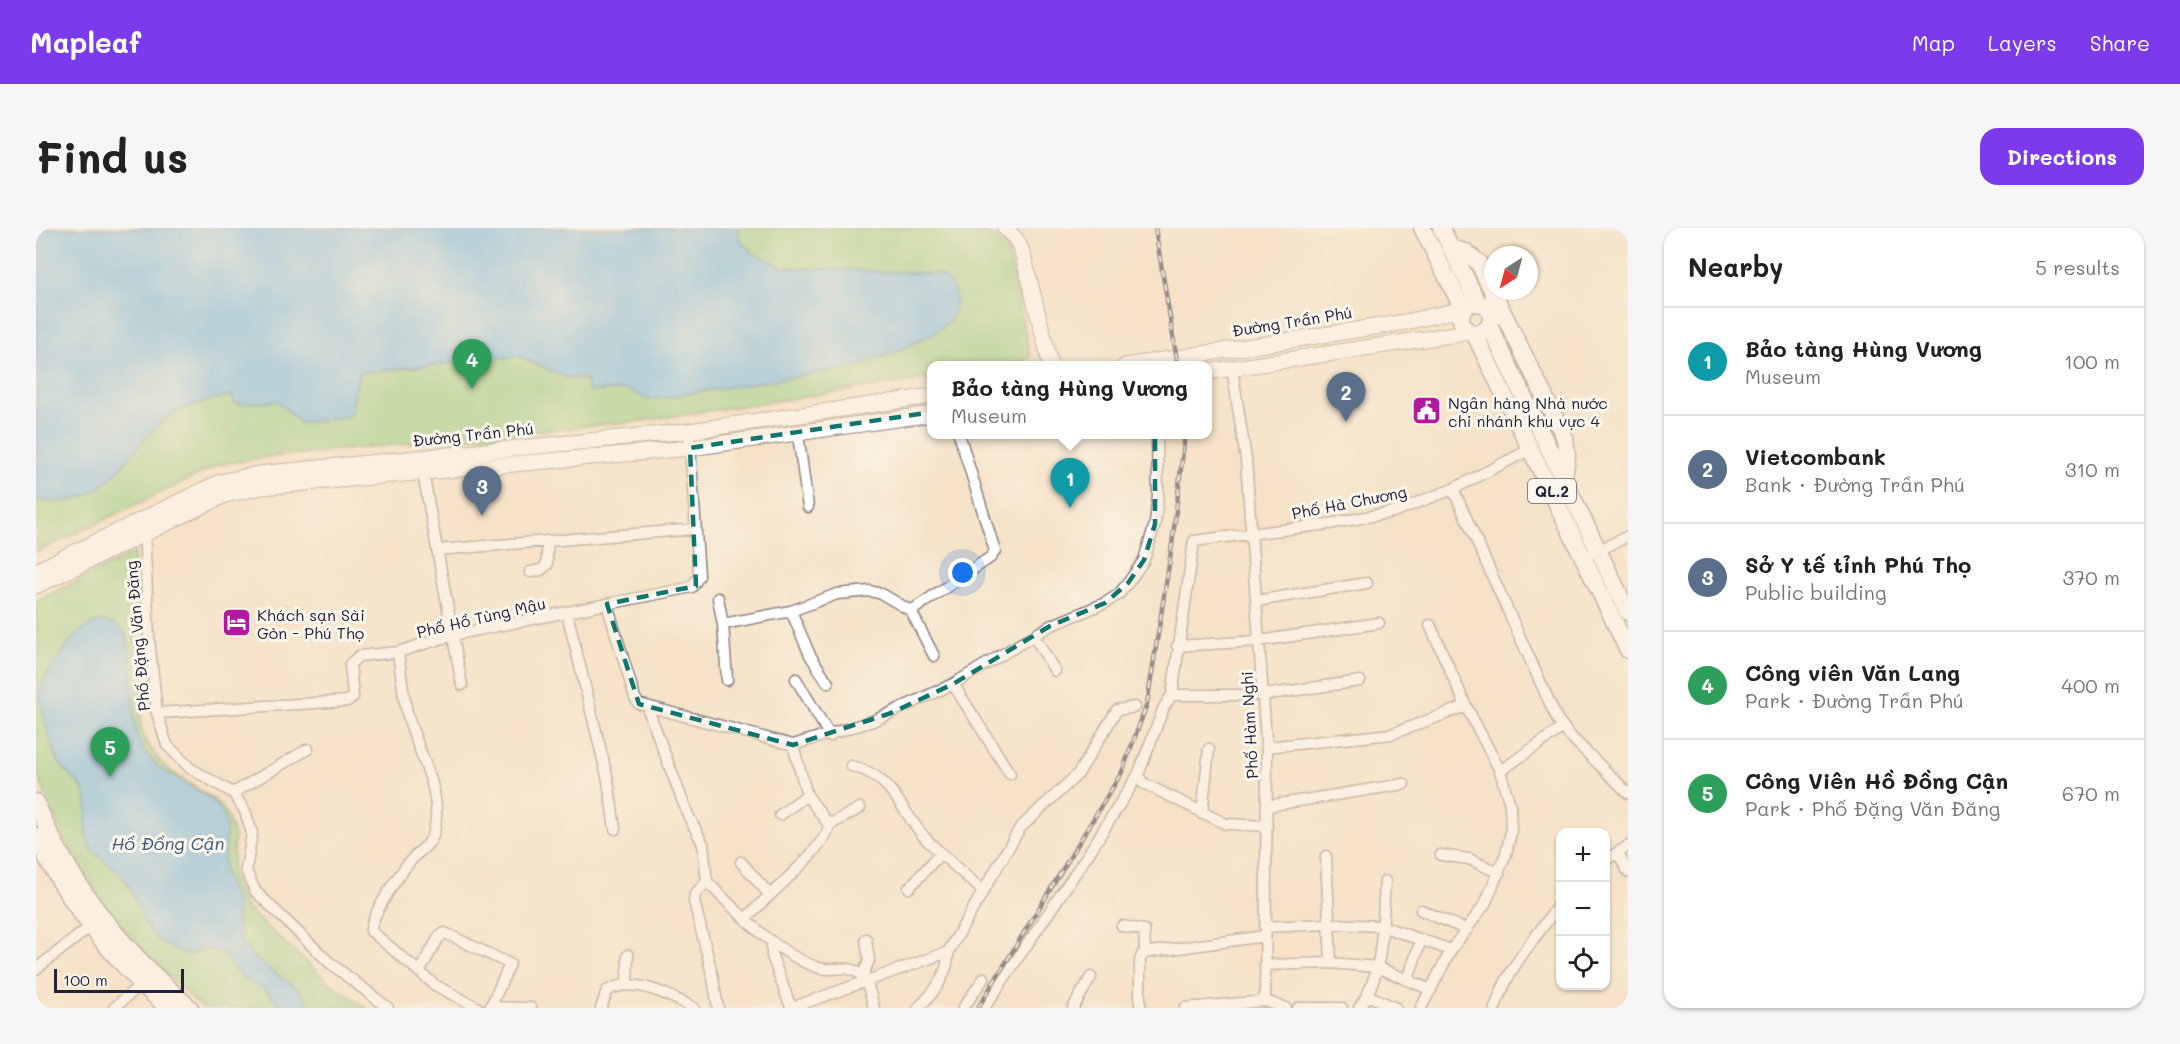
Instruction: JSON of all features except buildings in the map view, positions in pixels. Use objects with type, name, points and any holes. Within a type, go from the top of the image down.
[{"type":"main road","points":[[1005,228],[1016,239],[1022,251],[1050,361]]},
{"type":"main road","name":"QL.2","points":[[1422,228],[1471,306],[1489,311],[1489,325],[1564,478],[1628,650]]},
{"type":"main road","name":"QL.2","points":[[1440,228],[1450,248],[1471,306]]},
{"type":"main road","points":[[1450,248],[1466,252],[1478,262],[1514,334],[1565,438],[1567,456],[1564,478]]},
{"type":"main road","name":"QL.2","points":[[1471,306],[1461,322],[1472,332],[1531,449],[1628,612]]},
{"type":"main road","name":"Đường Trần Phú","points":[[1157,361],[1406,322],[1471,306]]},
{"type":"main road","points":[[1212,371],[1483,331],[1489,325]]},
{"type":"main road","name":"Đường Trần Phú","points":[[36,571],[220,482],[237,485],[331,479],[421,464],[798,417],[927,397]]},
{"type":"main road","name":"Đường Trần Phú","points":[[421,464],[690,448],[927,415]]},
{"type":"main road","name":"Đường Trần Phú","points":[[36,586],[225,495],[237,485]]},
{"type":"main road","points":[[36,802],[96,922],[141,984],[168,1008]]},
{"type":"main road","points":[[36,836],[63,889],[190,1008]]},
{"type":"street","name":"Phố Hàm Nghi","points":[[1232,368],[1246,460],[1267,747],[1265,1001]]},
{"type":"street","name":"Phố Hồ Tùng Mậu","points":[[157,713],[348,701],[353,697],[350,664],[355,658],[398,652],[453,635],[692,586],[697,583],[699,576],[689,430]]},
{"type":"street","points":[[798,434],[808,507]]},
{"type":"street","points":[[911,611],[991,557],[995,551],[960,439]]},
{"type":"street","points":[[607,604],[635,698],[647,707],[793,745],[830,736],[882,717],[953,684],[1034,636],[1118,595],[1144,560],[1153,534],[1157,505],[1157,439]]},
{"type":"street","name":"Phố Hà Chương","points":[[1177,645],[1191,547],[1197,539],[1250,535],[1393,512],[1453,489],[1531,449]]},
{"type":"street","points":[[421,464],[462,685]]},
{"type":"street","points":[[1453,489],[1563,728],[1628,793]]},
{"type":"street","name":"Phố Đặng Văn Đăng","points":[[144,518],[146,594],[157,713],[167,745],[190,768],[234,793]]},
{"type":"street","points":[[437,550],[696,529]]},
{"type":"street","points":[[1592,553],[1628,536]]},
{"type":"street","points":[[530,572],[541,570],[547,565],[547,542]]},
{"type":"street","points":[[1256,601],[1367,583]]},
{"type":"street","points":[[723,624],[790,611],[830,596],[855,591],[882,594],[911,611],[934,656]]},
{"type":"street","points":[[718,598],[723,624],[727,680]]},
{"type":"street","points":[[790,611],[810,655],[828,683]]},
{"type":"street","points":[[567,613],[608,780],[615,829]]},
{"type":"street","points":[[984,1008],[1089,853],[1138,775],[1164,707],[1172,695],[1177,645],[1259,641],[1379,623]]},
{"type":"street","points":[[1421,1008],[1451,950],[1485,904],[1499,873],[1511,832],[1510,805],[1500,771],[1430,626]]},
{"type":"street","points":[[1034,636],[1055,670]]},
{"type":"street","points":[[398,652],[408,716],[432,782],[435,829],[428,844],[406,866],[371,927],[375,936],[384,944],[420,970],[441,989],[478,1008]]},
{"type":"street","points":[[796,680],[830,736]]},
{"type":"street","points":[[1172,695],[1263,695],[1360,681]]},
{"type":"street","points":[[953,684],[1010,774]]},
{"type":"street","points":[[1267,747],[1392,735],[1467,706]]},
{"type":"street","points":[[647,707],[687,815],[703,843],[707,882],[772,942],[818,968],[850,969],[863,978],[874,1008]]},
{"type":"street","points":[[918,1008],[936,988],[945,973],[948,952],[982,891],[1025,822],[1084,767],[1117,710],[1135,707]]},
{"type":"street","points":[[1500,771],[1563,728]]},
{"type":"street","points":[[793,745],[807,795],[830,825]]},
{"type":"street","points":[[308,749],[234,793],[250,822],[252,833],[246,870],[255,891],[329,962],[388,1008]]},
{"type":"street","points":[[1202,814],[1209,749]]},
{"type":"street","points":[[851,766],[867,769],[884,781],[919,830],[982,891]]},
{"type":"street","points":[[1138,775],[1143,783],[1226,824],[1267,825]]},
{"type":"street","points":[[1267,806],[1404,784]]},
{"type":"street","points":[[780,815],[807,795]]},
{"type":"street","points":[[746,918],[827,837],[830,825],[860,808]]},
{"type":"street","points":[[1610,857],[1628,846]]},
{"type":"street","points":[[909,888],[941,853]]},
{"type":"street","points":[[1618,853],[1628,872]]},
{"type":"street","points":[[1441,855],[1469,859],[1499,873]]},
{"type":"street","points":[[1326,856],[1331,963]]},
{"type":"street","points":[[741,862],[769,894]]},
{"type":"street","points":[[1359,1008],[1369,996],[1377,967],[1385,881]]},
{"type":"street","points":[[707,882],[695,894],[694,901],[718,1008]]},
{"type":"street","points":[[1495,1008],[1502,984],[1524,949],[1556,908]]},
{"type":"street","points":[[1421,910],[1467,930]]},
{"type":"street","points":[[36,969],[96,922]]},
{"type":"street","points":[[1140,1008],[1140,960],[1146,953],[1265,932],[1329,924],[1381,926],[1451,950]]},
{"type":"street","points":[[1122,926],[1144,930],[1146,953]]},
{"type":"street","points":[[420,970],[439,938],[445,933],[510,964],[490,1007],[531,1008]]},
{"type":"street","points":[[863,978],[869,961],[866,939]]},
{"type":"street","points":[[1408,980],[1421,939]]},
{"type":"street","points":[[772,942],[772,956],[791,1008],[863,978],[948,952]]},
{"type":"street","points":[[627,984],[628,955]]},
{"type":"street","points":[[1265,965],[1331,963],[1377,967],[1431,990]]},
{"type":"street","points":[[1073,1008],[1091,977]]},
{"type":"street","points":[[963,1008],[984,978]]},
{"type":"street","points":[[114,1008],[141,984]]},
{"type":"street","points":[[601,1008],[607,991],[627,984],[662,994],[694,1008]]},
{"type":"street","points":[[1369,996],[1396,1008]]},
{"type":"street","points":[[1187,1008],[1265,1001],[1286,1008]]},
{"type":"street","points":[[1298,1008],[1342,1008]]},
{"type":"highlighted area","points":[[1155,379],[1155,524],[1144,560],[1128,583],[1105,603],[1050,626],[953,684],[891,713],[793,745],[639,704],[607,604],[696,586],[690,448]]},
{"type":"green space","points":[[737,228],[958,228],[988,234],[1005,246],[1009,254],[1030,356],[1025,361],[927,361],[927,379],[640,421],[258,458],[219,465],[36,552],[36,500],[59,501],[79,498],[94,491],[121,467],[160,423],[176,412],[204,402],[232,395],[235,404],[278,401],[300,423],[359,373],[518,356],[568,378],[586,379],[589,391],[629,390],[649,400],[855,366],[904,347],[950,320],[953,314],[938,274],[782,267],[751,252],[740,240]]},
{"type":"green space","points":[[134,553],[134,611],[141,726],[146,742],[169,770],[215,800],[227,814],[234,836],[232,875],[246,908],[331,984],[367,1008],[203,1008],[155,963],[112,916],[77,863],[62,835],[39,779],[36,765],[36,601]]},
{"type":"water","points":[[36,228],[737,228],[740,240],[751,252],[782,267],[938,274],[953,287],[955,307],[951,318],[944,325],[921,340],[855,367],[649,400],[629,390],[588,391],[586,379],[568,378],[518,356],[359,373],[350,416],[300,423],[278,401],[235,404],[232,395],[194,404],[168,417],[108,480],[94,491],[78,498],[59,501],[36,500]]},
{"type":"water","name":"Hồ Đồng Cận","points":[[102,621],[119,627],[126,636],[132,665],[134,720],[137,736],[143,749],[159,767],[200,792],[218,807],[223,815],[226,830],[224,869],[235,899],[240,939],[255,959],[296,988],[310,1008],[283,1008],[265,989],[243,979],[222,953],[208,949],[187,955],[168,947],[148,929],[135,898],[120,874],[90,847],[86,836],[86,797],[80,785],[63,768],[55,753],[44,718],[40,690],[48,673],[72,640],[87,627]]},
{"type":"railway","points":[[1155,228],[1177,361]]},
{"type":"railway","points":[[978,1008],[1122,772],[1147,704],[1172,545],[1184,439]]},
{"type":"place","name":"Công viên Văn Lang","points":[[472,389]]},
{"type":"place","name":"Ngân hàng Nhà nước chi nhánh khu vực 4","points":[[1427,411]]},
{"type":"place","name":"Vietcombank","points":[[1346,422]]},
{"type":"place","name":"Bảo tàng Hùng Vương","points":[[1070,508]]},
{"type":"place","name":"Sở Y tế tỉnh Phú Thọ","points":[[482,516]]},
{"type":"place","name":"Khách sạn Sài Gòn - Phú Thọ","points":[[236,623]]},
{"type":"place","name":"Công Viên Hồ Đồng Cận","points":[[110,777]]}]
